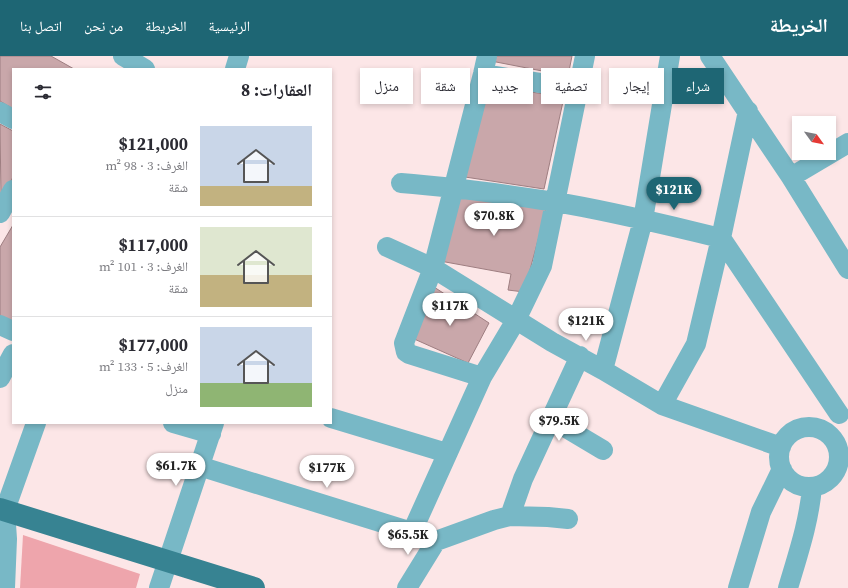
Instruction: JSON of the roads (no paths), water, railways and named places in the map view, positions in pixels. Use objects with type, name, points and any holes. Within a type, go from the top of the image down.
[{"type":"main road","points":[[3,509],[254,588]]},
{"type":"street","points":[[123,56],[143,68]]},
{"type":"street","points":[[149,68],[153,56]]},
{"type":"street","points":[[235,68],[240,56]]},
{"type":"street","points":[[582,68],[585,56]]},
{"type":"street","points":[[603,370],[643,220],[670,56]]},
{"type":"street","points":[[710,56],[791,177],[848,269]]},
{"type":"street","points":[[482,377],[409,354],[406,352],[404,343],[433,268],[485,65],[541,79]]},
{"type":"street","points":[[412,532],[482,377],[516,320],[542,266],[575,104]]},
{"type":"street","points":[[662,405],[696,344],[721,238],[748,111]]},
{"type":"street","points":[[0,112],[12,118]]},
{"type":"street","points":[[791,177],[848,143]]},
{"type":"street","points":[[401,183],[454,187],[556,202],[721,238],[843,411],[818,429]]},
{"type":"street","points":[[0,211],[12,192]]},
{"type":"street","points":[[387,247],[433,268],[552,342],[580,356],[662,405],[781,447]]},
{"type":"street","points":[[0,325],[12,331]]},
{"type":"street","points":[[0,378],[12,356]]},
{"type":"street","points":[[510,516],[523,479],[580,356]]},
{"type":"street","points":[[332,418],[447,453]]},
{"type":"street","points":[[551,419],[603,450]]},
{"type":"street","points":[[5,588],[7,538],[3,509],[36,424]]},
{"type":"street","points":[[159,588],[212,429],[180,424]]},
{"type":"street","points":[[803,428],[818,429],[831,436],[843,462],[826,482],[812,487],[800,486],[789,479],[782,469],[780,462],[781,447],[790,435],[796,431],[803,428]]},
{"type":"street","points":[[199,466],[412,532],[436,541]]},
{"type":"street","points":[[738,588],[761,512],[782,469]]},
{"type":"street","points":[[788,588],[806,528],[812,487]]},
{"type":"street","points":[[407,588],[436,541],[494,520],[510,516],[568,519]]}]
